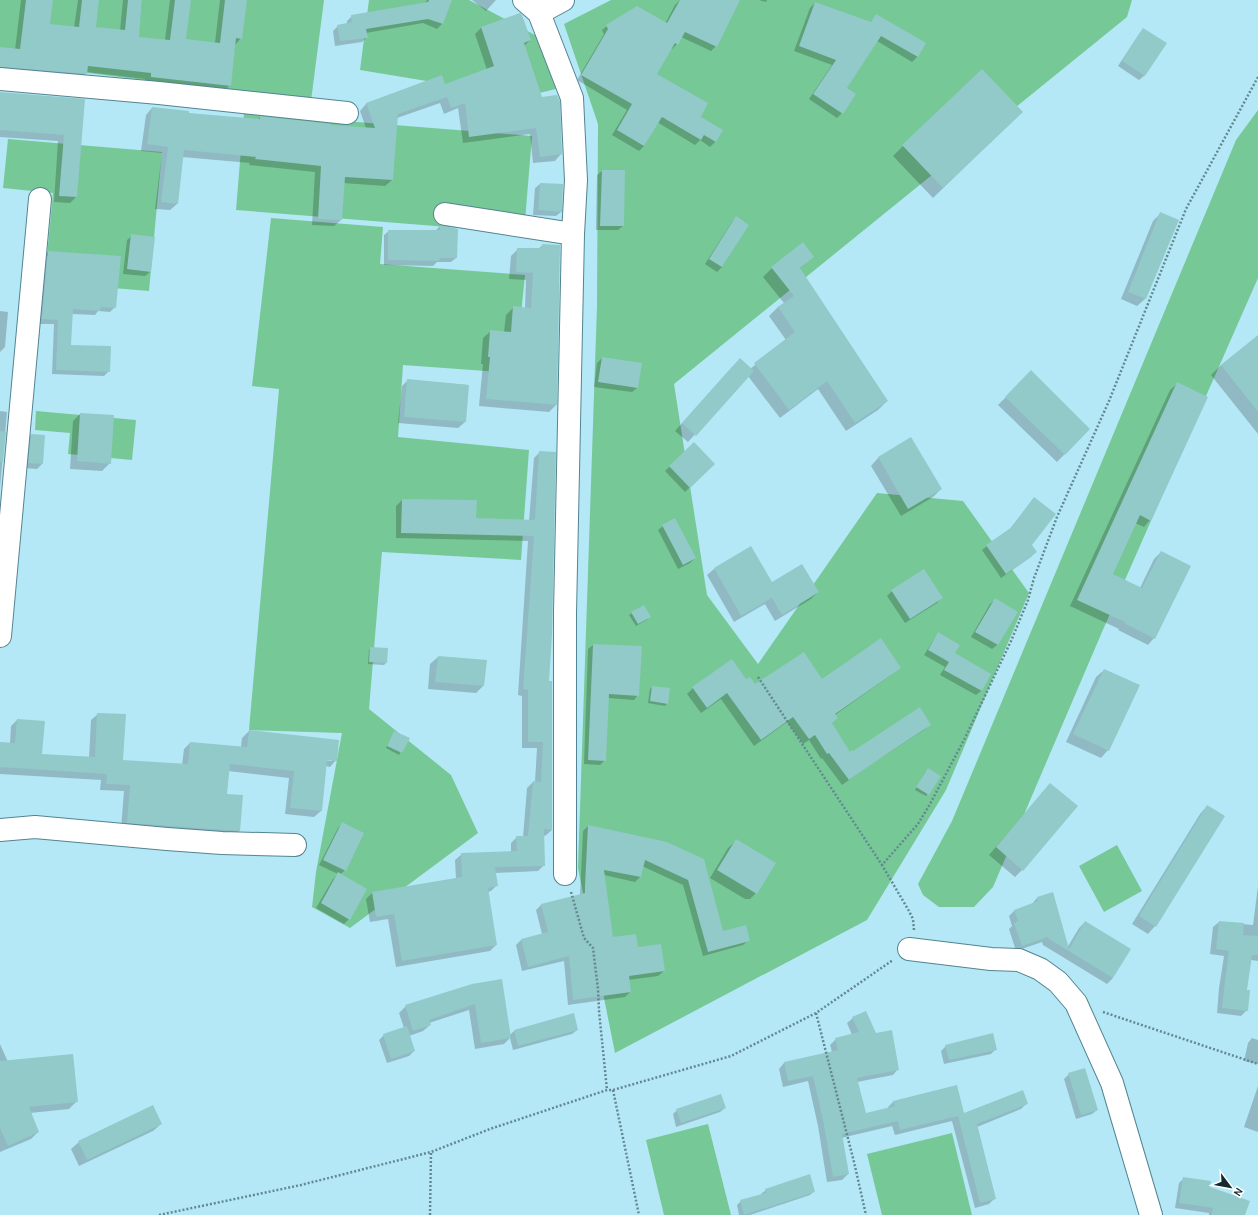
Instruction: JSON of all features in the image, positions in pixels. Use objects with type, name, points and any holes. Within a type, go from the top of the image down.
[{"type":"lane","points":[[563,0],[531,6],[572,98],[576,180],[573,234],[565,613],[565,874]]},
{"type":"lane","points":[[0,80],[159,93],[347,113]]},
{"type":"lane","points":[[0,636],[40,199]]},
{"type":"lane","points":[[445,214],[573,234]]},
{"type":"lane","points":[[0,830],[35,826],[167,839],[295,845]]},
{"type":"lane","points":[[909,948],[991,959],[1019,960],[1040,969],[1058,982],[1076,1003],[1112,1082],[1151,1215]]},
{"type":"path","points":[[882,865],[918,824],[965,738],[1011,641],[1028,600],[1034,578],[1057,517],[1109,401],[1186,209],[1258,77]]},
{"type":"path","points":[[159,1215],[301,1185],[431,1152],[490,1129],[607,1090],[613,1090],[731,1056],[816,1012],[909,948],[914,931],[913,919],[906,903],[758,677]]},
{"type":"path","points":[[565,874],[584,938],[593,948],[607,1090]]},
{"type":"path","points":[[1076,1003],[1258,1064]]},
{"type":"path","points":[[816,1012],[866,1215]]},
{"type":"path","points":[[613,1090],[639,1215]]},
{"type":"path","points":[[430,1215],[431,1152]]},
{"type":"green space","points":[[0,0],[324,0],[311,101],[0,62]]},
{"type":"green space","points":[[369,0],[469,0],[550,43],[560,88],[523,97],[360,70]]},
{"type":"green space","points":[[611,0],[1132,0],[1127,17],[674,384],[707,595],[758,664],[877,493],[963,501],[1029,593],[946,790],[867,920],[615,1053],[578,868],[597,306],[598,124],[564,24]]},
{"type":"green space","points":[[1258,110],[1258,278],[1102,632],[993,887],[974,907],[939,907],[923,895],[918,884],[952,821],[1236,140]]},
{"type":"green space","points":[[244,113],[532,136],[524,233],[236,210]]},
{"type":"green space","points":[[8,139],[162,152],[149,291],[66,284],[68,258],[47,256],[53,193],[3,188]]},
{"type":"green space","points":[[271,218],[383,227],[380,264],[525,275],[515,373],[403,365],[398,437],[529,450],[521,560],[382,552],[369,709],[451,775],[478,833],[350,928],[312,907],[316,872],[342,733],[249,730],[279,389],[252,386]]},
{"type":"green space","points":[[36,411],[136,420],[132,460],[68,454],[70,433],[35,430]]},
{"type":"green space","points":[[1117,845],[1142,891],[1104,912],[1079,866]]},
{"type":"green space","points":[[708,1124],[731,1215],[664,1215],[646,1140]]},
{"type":"green space","points":[[952,1133],[972,1215],[882,1215],[867,1154]]},
{"type":"building","points":[[26,0],[53,0],[50,24],[79,27],[82,0],[99,0],[96,27],[125,30],[128,0],[142,0],[139,37],[170,40],[175,0],[191,0],[186,39],[220,43],[225,0],[247,0],[242,39],[236,38],[231,86],[151,77],[151,73],[88,66],[87,74],[0,67],[0,47],[20,49]]},
{"type":"building","points":[[429,0],[452,0],[443,24],[428,19],[366,29],[368,38],[340,41],[337,25],[352,22],[351,15],[428,2]]},
{"type":"building","points":[[680,0],[740,0],[717,47],[685,32],[678,45],[675,43],[657,74],[708,103],[701,117],[723,130],[716,142],[704,135],[701,140],[662,117],[644,146],[617,130],[632,104],[581,75],[608,29],[606,25],[637,6],[667,23]]},
{"type":"building","points":[[815,2],[871,22],[876,14],[926,43],[918,57],[881,36],[847,88],[856,94],[843,114],[813,94],[836,60],[799,46]]},
{"type":"building","points":[[520,13],[531,40],[524,43],[542,97],[557,95],[560,101],[562,154],[540,157],[536,128],[469,137],[465,103],[451,108],[447,97],[398,114],[393,180],[345,177],[342,220],[318,219],[321,166],[255,159],[256,157],[184,150],[178,204],[161,202],[168,147],[147,144],[152,107],[189,111],[189,113],[260,119],[260,116],[331,125],[375,128],[366,103],[442,75],[445,84],[494,66],[481,27]]},
{"type":"building","points":[[1143,28],[1167,43],[1145,76],[1122,61]]},
{"type":"building","points":[[982,69],[1023,112],[943,188],[902,145]]},
{"type":"building","points":[[0,92],[85,99],[77,197],[59,196],[64,135],[0,130]]},
{"type":"building","points":[[602,170],[625,170],[624,226],[600,226]]},
{"type":"building","points":[[540,183],[563,184],[562,212],[538,210]]},
{"type":"building","points":[[1160,212],[1179,220],[1146,299],[1128,292]]},
{"type":"building","points":[[736,216],[749,225],[722,267],[709,259]]},
{"type":"building","points":[[440,225],[458,229],[457,258],[440,258],[439,261],[388,260],[388,230],[440,230]]},
{"type":"building","points":[[131,234],[155,237],[151,272],[127,269]]},
{"type":"building","points":[[803,242],[814,257],[800,268],[888,401],[855,423],[827,381],[789,410],[754,363],[795,332],[778,307],[794,296],[771,267]]},
{"type":"building","points":[[542,244],[560,245],[557,405],[486,399],[490,357],[488,357],[490,330],[511,332],[513,306],[531,308],[533,273],[516,272],[517,248],[542,248]]},
{"type":"building","points":[[48,251],[121,256],[116,308],[101,307],[100,311],[73,309],[71,345],[111,346],[110,372],[56,370],[58,320],[42,319]]},
{"type":"building","points":[[1258,335],[1258,412],[1221,365]]},
{"type":"building","points":[[602,357],[642,363],[638,388],[598,382]]},
{"type":"building","points":[[740,358],[754,371],[696,436],[682,423]]},
{"type":"building","points":[[1031,370],[1090,429],[1065,455],[1005,397]]},
{"type":"building","points":[[407,379],[469,385],[466,422],[404,417]]},
{"type":"building","points":[[1177,382],[1208,397],[1151,521],[1140,515],[1113,574],[1142,588],[1161,551],[1191,566],[1155,639],[1124,623],[1125,622],[1077,600]]},
{"type":"building","points":[[80,413],[114,415],[111,464],[77,461]]},
{"type":"building","points":[[0,431],[6,432],[3,462],[0,462]]},
{"type":"building","points":[[31,434],[45,435],[43,464],[28,463]]},
{"type":"building","points":[[911,437],[942,489],[908,509],[878,457]]},
{"type":"building","points":[[694,442],[715,464],[690,488],[669,466]]},
{"type":"building","points":[[539,451],[556,452],[552,635],[549,681],[552,681],[552,830],[544,829],[545,866],[495,867],[498,886],[488,888],[497,945],[402,961],[394,914],[376,917],[372,892],[462,877],[461,853],[517,851],[516,836],[528,836],[533,781],[541,782],[543,742],[528,742],[528,690],[523,689],[534,536],[401,533],[402,499],[477,500],[476,518],[535,520]]},
{"type":"building","points":[[1034,497],[1056,514],[1032,545],[1037,552],[1006,574],[986,545],[1012,527]]},
{"type":"building","points":[[675,518],[696,558],[683,565],[662,525]]},
{"type":"building","points":[[751,546],[772,582],[802,564],[819,592],[782,615],[772,598],[741,616],[714,568]]},
{"type":"building","points":[[924,569],[943,598],[910,619],[891,590]]},
{"type":"building","points":[[995,598],[1018,612],[998,645],[975,632]]},
{"type":"building","points":[[644,605],[651,617],[638,624],[631,612]]},
{"type":"building","points":[[938,632],[960,645],[955,653],[991,674],[982,691],[944,670],[949,662],[928,650]]},
{"type":"building","points":[[881,638],[901,668],[835,714],[838,718],[832,723],[850,752],[920,707],[931,725],[849,780],[829,753],[827,754],[815,735],[809,739],[793,717],[761,740],[727,693],[707,708],[692,687],[732,659],[746,679],[750,677],[755,684],[804,652],[822,679]]},
{"type":"building","points":[[593,644],[642,646],[639,696],[609,694],[606,761],[588,760]]},
{"type":"building","points":[[370,647],[388,648],[387,663],[369,662]]},
{"type":"building","points":[[438,656],[487,660],[484,686],[435,682]]},
{"type":"building","points":[[1104,669],[1140,685],[1109,751],[1073,734]]},
{"type":"building","points":[[652,686],[670,688],[668,704],[650,701]]},
{"type":"building","points":[[97,713],[126,714],[123,760],[188,764],[190,742],[247,747],[249,730],[339,740],[337,761],[327,760],[322,811],[290,808],[294,771],[230,764],[227,794],[243,795],[240,831],[127,823],[130,785],[106,784],[107,774],[0,767],[0,742],[15,743],[17,719],[45,721],[42,754],[95,757]]},
{"type":"building","points":[[394,731],[410,738],[402,753],[387,746]]},
{"type":"building","points":[[928,768],[941,776],[929,795],[916,787]]},
{"type":"building","points":[[1050,783],[1078,806],[1023,871],[996,847]]},
{"type":"building","points":[[1207,805],[1225,816],[1156,927],[1139,916]]},
{"type":"building","points":[[342,822],[364,833],[346,871],[323,860]]},
{"type":"building","points":[[588,825],[667,842],[704,859],[723,931],[746,925],[750,941],[708,952],[688,880],[645,860],[641,877],[604,870],[613,937],[636,934],[638,947],[661,944],[665,971],[629,976],[631,992],[573,1000],[569,956],[528,967],[521,939],[548,932],[541,904],[585,893]]},
{"type":"building","points":[[736,839],[776,863],[757,894],[717,870]]},
{"type":"building","points":[[338,872],[367,889],[350,920],[321,903]]},
{"type":"building","points":[[1053,892],[1069,949],[1085,921],[1131,949],[1113,978],[1048,937],[1022,946],[1014,923],[1018,921],[1014,910],[1038,901],[1037,897]]},
{"type":"building","points":[[1219,921],[1244,923],[1243,935],[1258,936],[1258,955],[1252,955],[1247,990],[1250,990],[1248,1011],[1222,1008],[1229,951],[1216,949]]},
{"type":"building","points":[[502,979],[511,1038],[481,1043],[475,1004],[429,1020],[431,1025],[413,1031],[405,1005],[472,984]]},
{"type":"building","points":[[866,1011],[876,1033],[892,1030],[899,1070],[857,1078],[866,1113],[895,1106],[893,1101],[957,1085],[964,1113],[1023,1090],[1028,1104],[977,1124],[996,1199],[980,1203],[958,1116],[900,1130],[898,1121],[842,1134],[849,1174],[833,1177],[823,1120],[813,1076],[788,1081],[784,1062],[838,1050],[835,1038],[859,1032],[852,1017]]},
{"type":"building","points":[[574,1013],[578,1030],[518,1046],[514,1030]]},
{"type":"building","points":[[407,1026],[415,1051],[391,1059],[383,1034]]},
{"type":"building","points":[[993,1033],[997,1050],[949,1060],[945,1045]]},
{"type":"building","points":[[73,1054],[78,1102],[29,1107],[39,1132],[8,1146],[0,1128],[0,1061]]},
{"type":"building","points":[[1085,1068],[1098,1110],[1081,1115],[1068,1073]]},
{"type":"building","points":[[721,1094],[726,1108],[681,1123],[676,1109]]},
{"type":"building","points":[[153,1105],[162,1124],[87,1160],[78,1141]]},
{"type":"building","points":[[810,1174],[815,1192],[744,1215],[740,1200],[766,1193],[765,1189]]},
{"type":"building","points":[[1183,1177],[1211,1181],[1210,1187],[1250,1201],[1245,1215],[1211,1215],[1213,1208],[1179,1203]]}]
